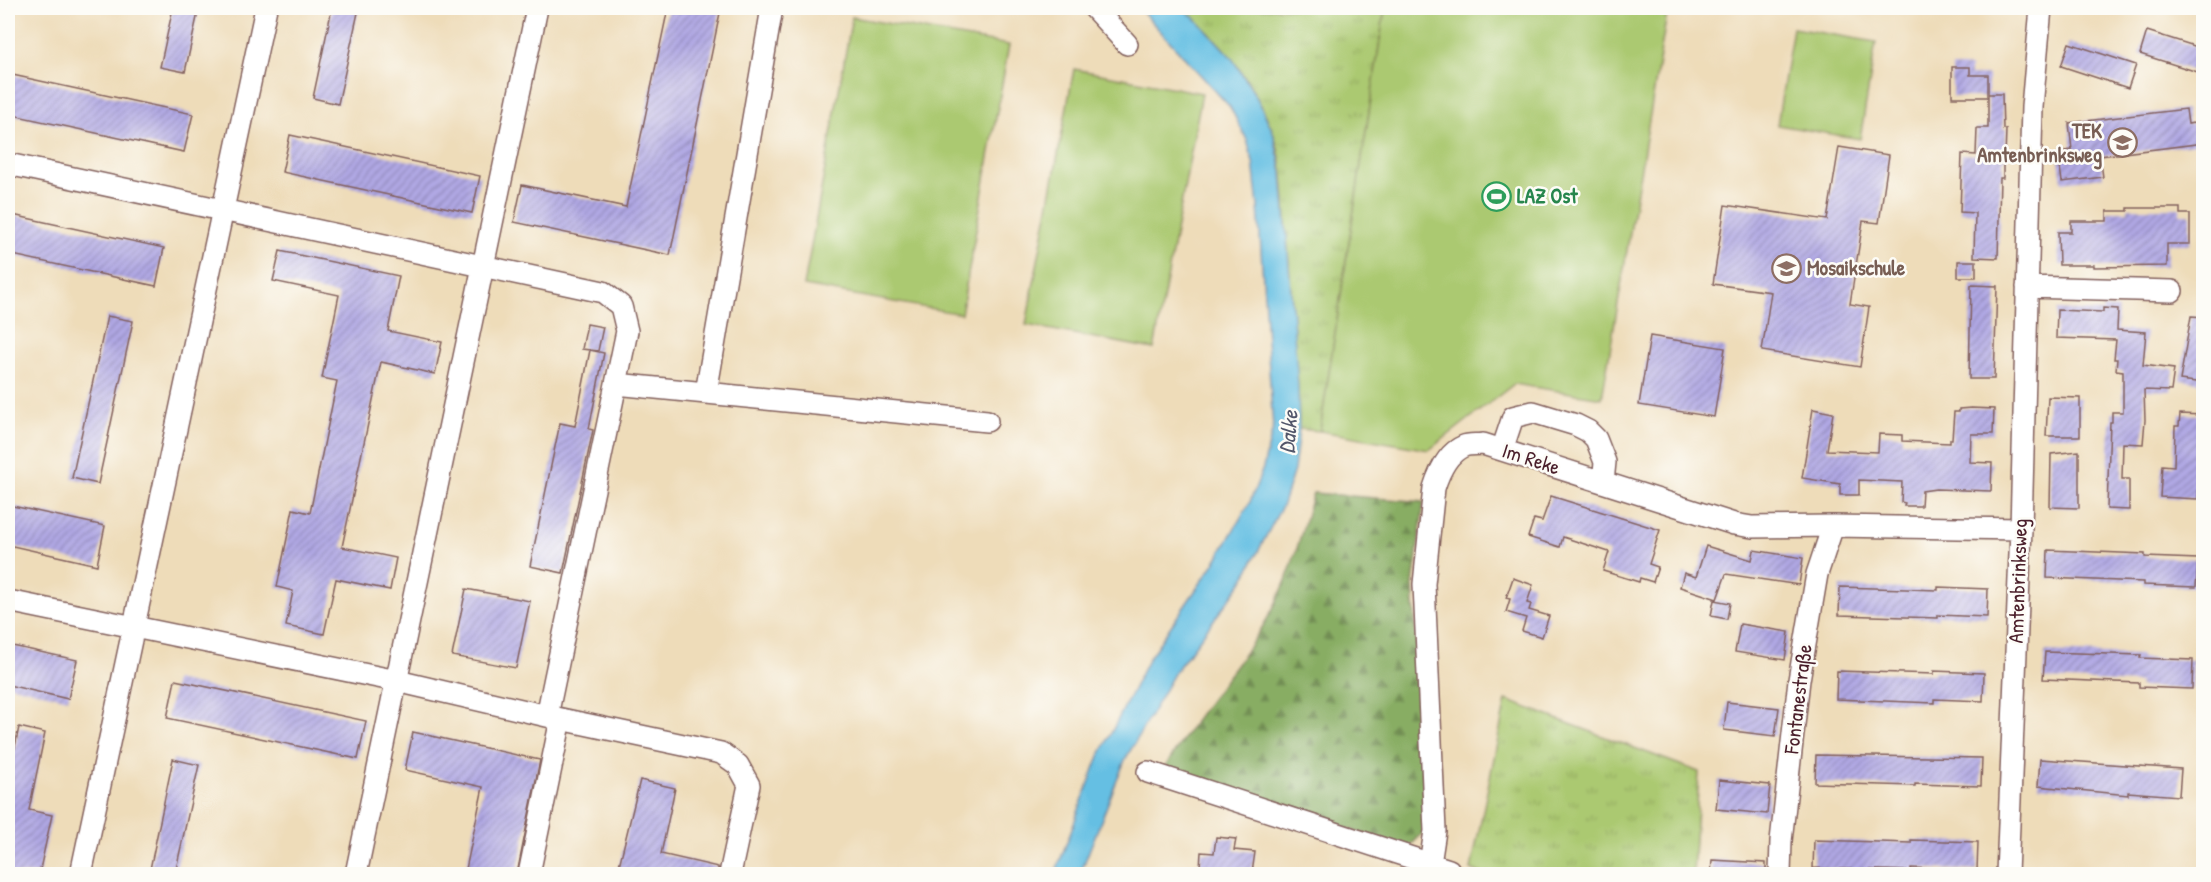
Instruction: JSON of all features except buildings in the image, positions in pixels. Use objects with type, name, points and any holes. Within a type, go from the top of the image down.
[{"type":"street","points":[[81,874],[266,8]]},
{"type":"street","points":[[356,874],[537,8]]},
{"type":"street","points":[[706,393],[772,8]]},
{"type":"street","points":[[1094,8],[1127,44]]},
{"type":"street","name":"Amtenbrinksweg","points":[[2007,874],[2032,106],[2041,8]]},
{"type":"street","points":[[8,164],[603,292],[621,306],[627,331],[554,718],[530,874]]},
{"type":"street","points":[[2027,287],[2172,291]]},
{"type":"street","points":[[616,384],[987,422]]},
{"type":"street","points":[[1502,450],[1512,417],[1533,412],[1576,425],[1596,439],[1605,462],[1603,482]]},
{"type":"street","name":"Im Reke","points":[[1430,864],[1435,831],[1424,584],[1434,488],[1438,473],[1451,455],[1464,446],[1483,444],[1734,524],[1752,527],[2020,529]]},
{"type":"street","name":"Fontanestraße","points":[[1780,874],[1799,680],[1816,574],[1833,526]]},
{"type":"street","points":[[8,601],[397,681],[554,718],[721,753],[738,765],[748,785],[730,874]]},
{"type":"street","points":[[1148,772],[1449,870],[1451,874]]},
{"type":"green space","points":[[1181,8],[1385,8],[1320,431],[1299,429],[1284,183],[1277,143],[1265,112],[1246,78],[1210,33]]},
{"type":"green space","name":"LAZ Ost","points":[[1385,8],[1668,8],[1602,398],[1514,384],[1429,450],[1320,431]]},
{"type":"green space","points":[[852,17],[1009,45],[961,314],[804,286]]},
{"type":"green space","points":[[1793,28],[1876,42],[1860,139],[1777,125]]},
{"type":"green space","points":[[1074,69],[1202,93],[1154,349],[1026,325]]},
{"type":"green space","points":[[1313,493],[1424,502],[1413,584],[1426,830],[1407,849],[1165,767],[1264,625],[1282,590],[1291,566]]},
{"type":"green space","points":[[1506,700],[1699,772],[1693,874],[1482,874],[1471,869]]},
{"type":"water","name":"Dalke","points":[[1139,8],[1181,8],[1195,18],[1232,58],[1257,98],[1273,132],[1282,172],[1298,385],[1299,429],[1294,470],[1283,504],[1242,582],[1175,672],[1125,760],[1080,874],[1055,874],[1097,761],[1149,658],[1215,562],[1250,502],[1263,468],[1273,428],[1258,206],[1253,162],[1247,140],[1230,107]]},
{"type":"place","name":"TEK Amtenbrinksweg","points":[[2123,143]]},
{"type":"place","name":"LAZ Ost","points":[[1496,196]]},
{"type":"place","name":"Mosaikschule","points":[[1786,268]]}]
